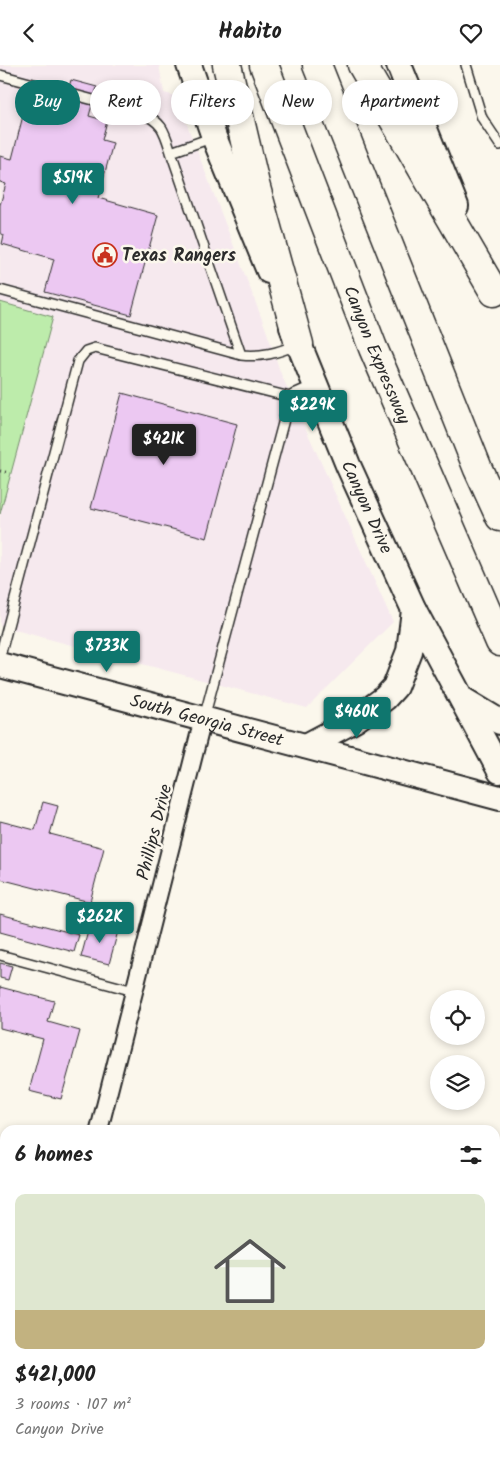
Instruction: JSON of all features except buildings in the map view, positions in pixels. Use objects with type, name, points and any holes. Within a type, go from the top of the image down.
[{"type":"highway","points":[[226,65],[255,184],[299,344]]},
{"type":"highway","name":"Canyon Expressway","points":[[264,65],[372,348],[500,642]]},
{"type":"highway","points":[[317,65],[478,469],[500,517]]},
{"type":"highway","points":[[362,65],[497,299]]},
{"type":"main road","name":"Canyon Drive","points":[[189,65],[214,137],[348,465],[414,610],[500,771]]},
{"type":"main road","points":[[399,65],[444,181],[497,299]]},
{"type":"main road","points":[[306,746],[355,720],[395,687],[409,651],[414,610]]},
{"type":"main road","name":"South Georgia Street","points":[[0,665],[500,797]]},
{"type":"main road","points":[[460,698],[500,722]]},
{"type":"street","name":"Phillips Drive","points":[[100,1125],[203,719]]},
{"type":"lane","points":[[466,65],[482,118],[500,145]]},
{"type":"lane","points":[[0,75],[142,113],[154,119],[164,129],[241,355]]},
{"type":"lane","points":[[171,151],[214,137]]},
{"type":"lane","points":[[0,290],[241,355],[255,357],[278,353],[299,344]]},
{"type":"lane","points":[[0,656],[78,361],[86,351],[95,348],[290,397]]},
{"type":"lane","points":[[203,719],[290,397],[314,385]]},
{"type":"lane","points":[[0,955],[134,991]]},
{"type":"path","points":[[0,471],[9,473]]},
{"type":"shaded area","points":[[0,65],[159,65],[164,93],[171,95],[171,125],[187,125],[265,327],[281,374],[393,622],[307,708],[0,626]]},
{"type":"green space","points":[[0,302],[53,317],[0,514]]},
{"type":"place","name":"Texas Rangers","points":[[105,255]]}]
